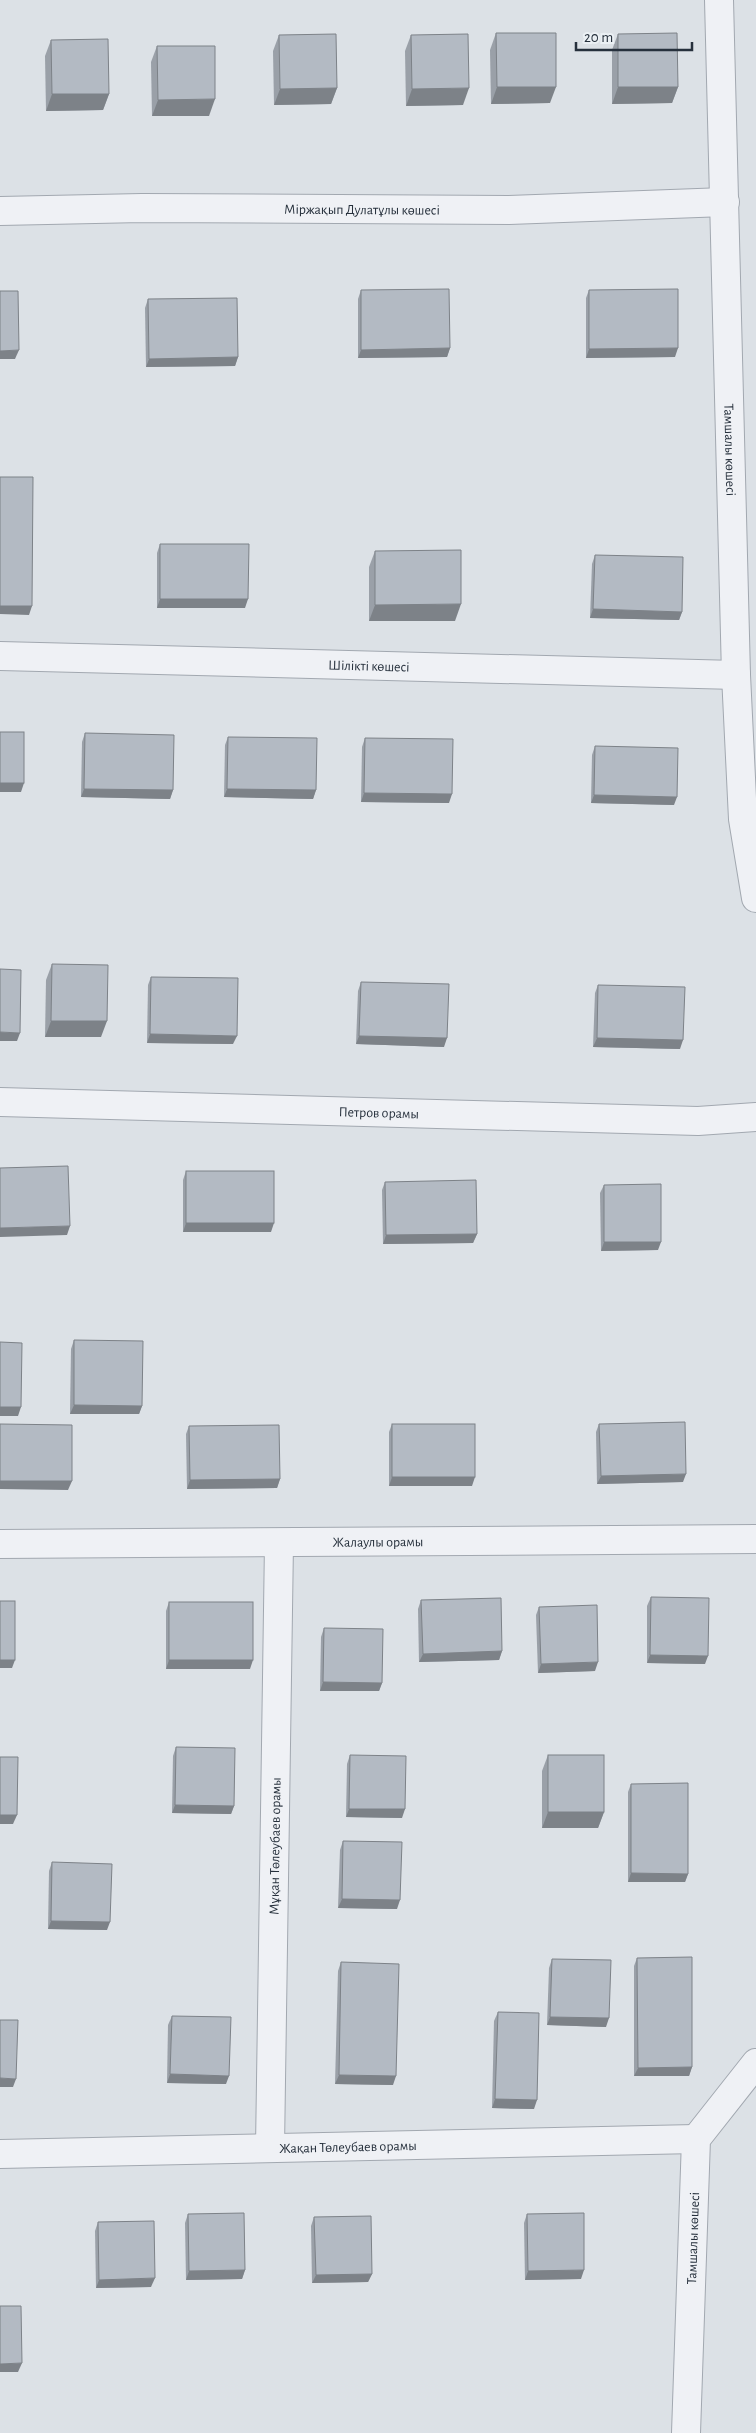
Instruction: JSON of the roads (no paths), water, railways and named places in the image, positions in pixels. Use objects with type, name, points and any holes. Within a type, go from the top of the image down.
[{"type":"street","name":"Тамшалы көшесі","points":[[719,0],[736,675],[743,819],[756,898]]},
{"type":"street","name":"Міржақып Дулатұлы көшесі","points":[[0,211],[142,208],[509,210],[725,202]]},
{"type":"street","name":"Шілікті көшесі","points":[[0,656],[736,675]]},
{"type":"street","name":"Петров орамы","points":[[0,1102],[698,1121],[756,1117]]},
{"type":"street","name":"Жалаулы орамы","points":[[0,1544],[756,1540]]},
{"type":"street","name":"Мұқан Төлеубаев орамы","points":[[270,2148],[279,1543]]},
{"type":"street","points":[[696,2139],[756,2064]]},
{"type":"street","name":"Тамшалы көшесі","points":[[686,2433],[696,2139]]},
{"type":"street","name":"Жақан Төлеубаев орамы","points":[[0,2154],[696,2139]]}]
